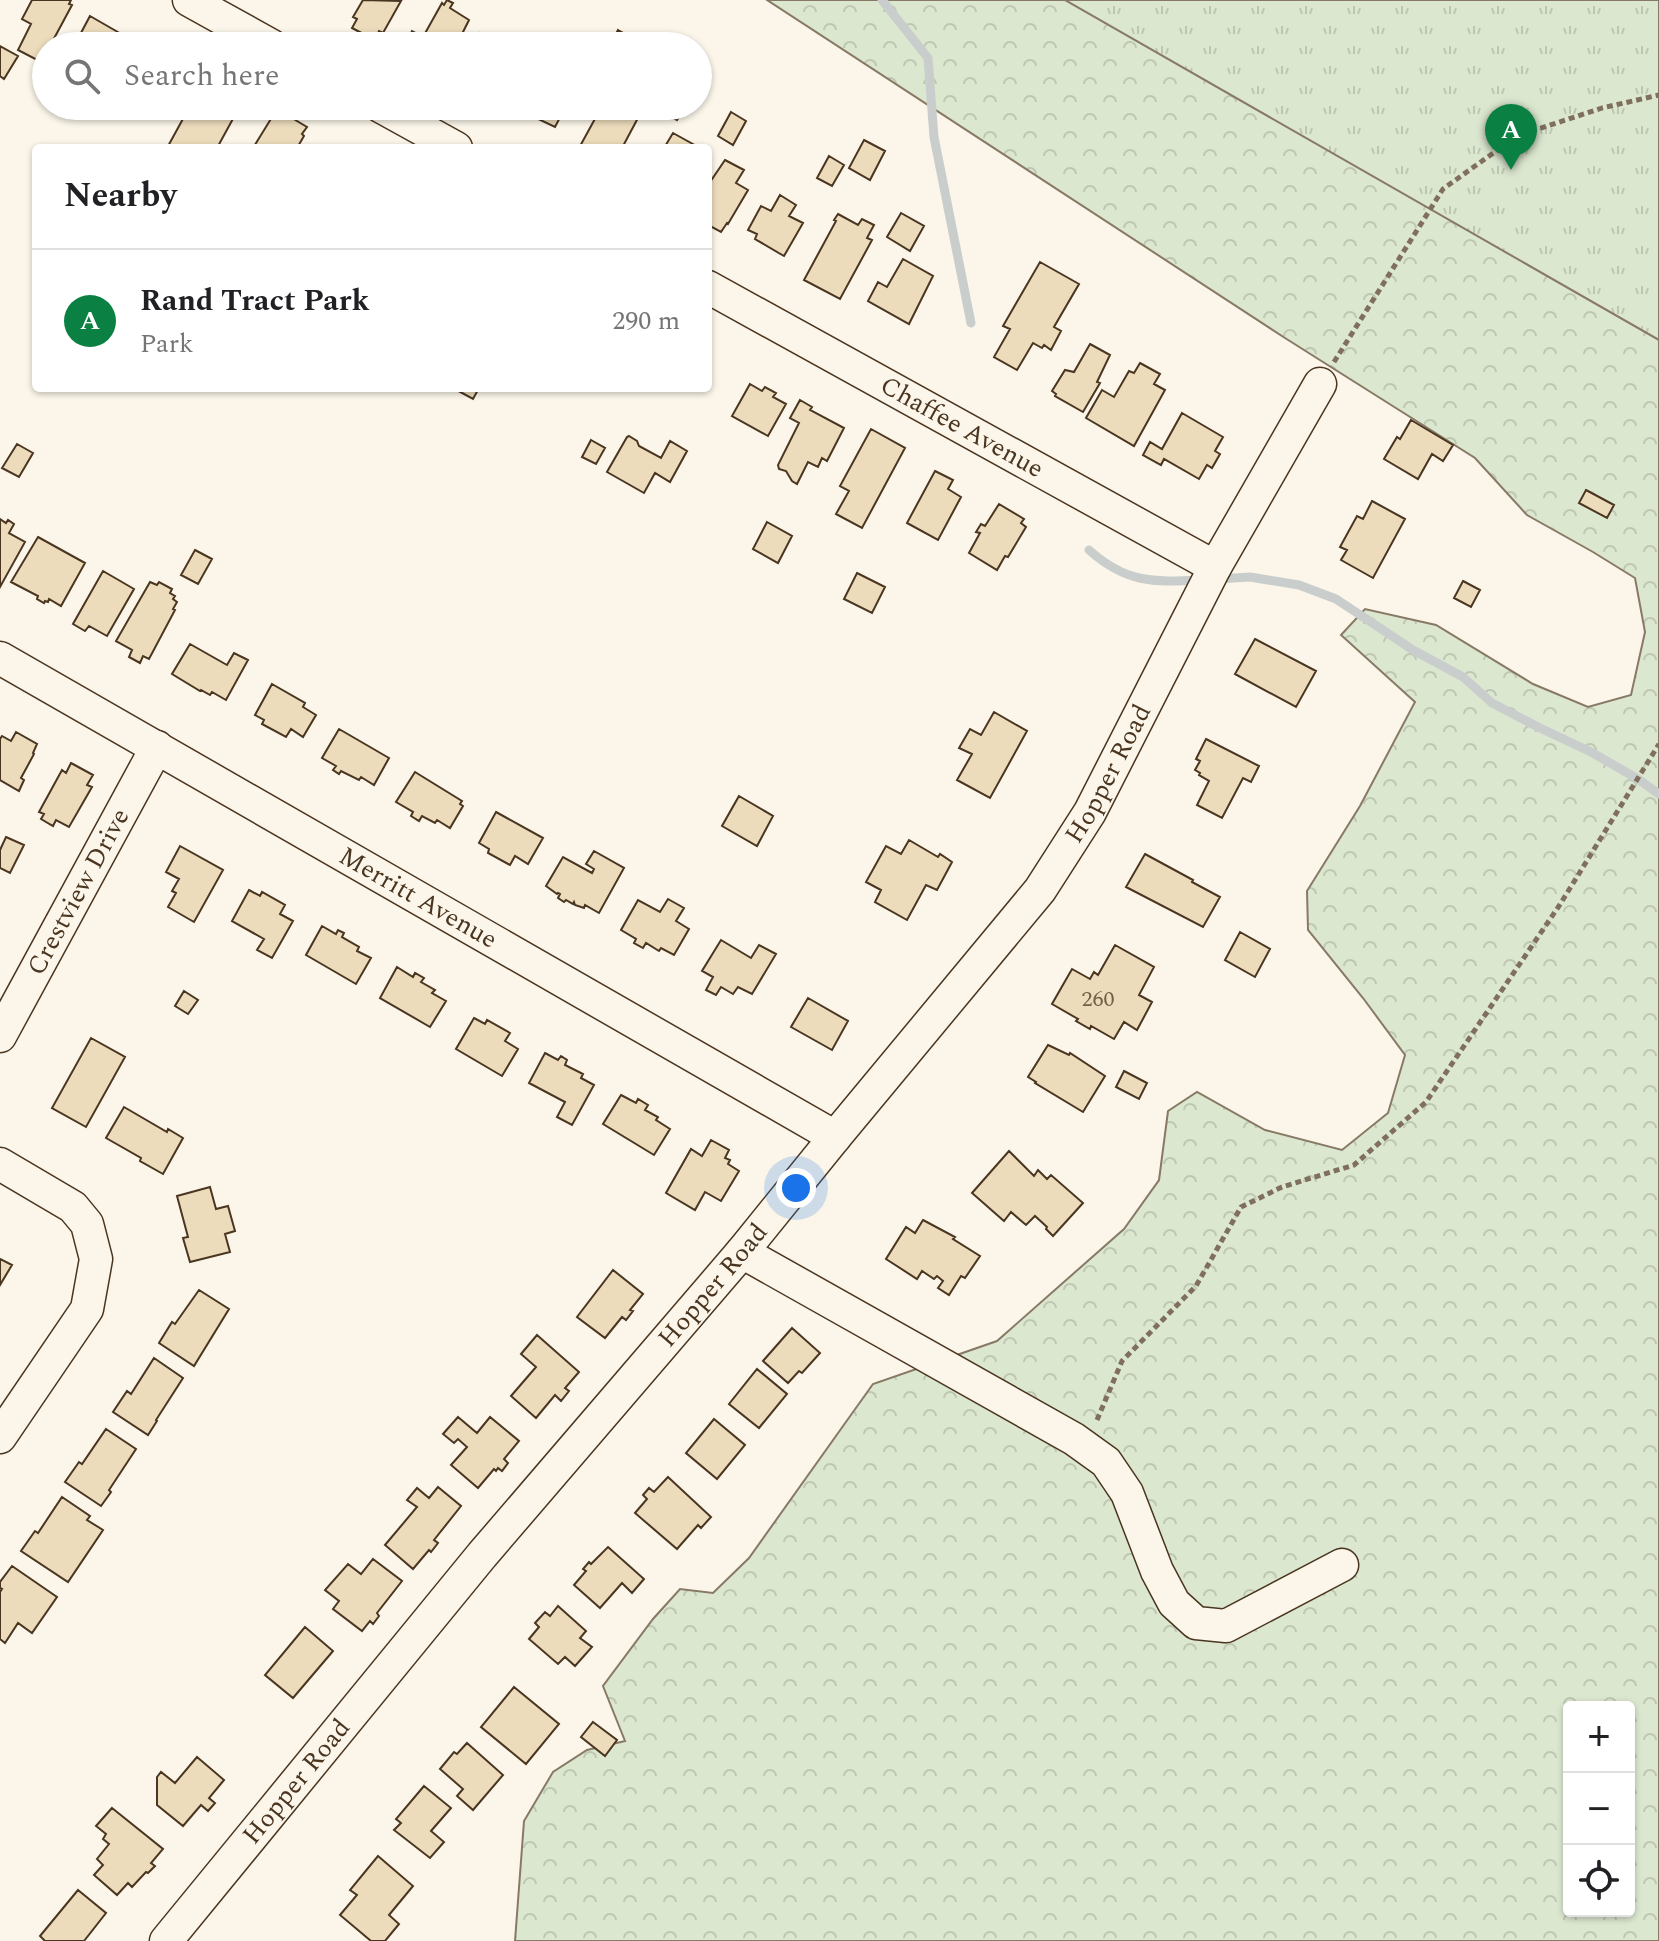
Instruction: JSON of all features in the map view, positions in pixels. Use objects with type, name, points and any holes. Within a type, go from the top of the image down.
[{"type":"street","points":[[189,0],[247,32]]},
{"type":"street","points":[[405,120],[449,144]]},
{"type":"street","name":"Chaffee Avenue","points":[[712,289],[1215,567]]},
{"type":"street","name":"Hopper Road","points":[[166,1941],[482,1555],[742,1252],[1040,890],[1090,812],[1215,567],[1320,384]]},
{"type":"street","name":"Merritt Avenue","points":[[0,658],[835,1137]]},
{"type":"street","name":"Crestview Drive","points":[[0,1036],[157,747]]},
{"type":"street","points":[[0,1164],[73,1207],[87,1224],[96,1259],[87,1309],[0,1437]]},
{"type":"street","points":[[742,1252],[1074,1439],[1106,1462],[1127,1493],[1174,1603],[1196,1623],[1226,1626],[1342,1565]]},
{"type":"path","points":[[1320,384],[1443,189],[1517,136],[1602,108],[1659,95]]},
{"type":"path","points":[[1084,1446],[1122,1361],[1196,1286],[1241,1207],[1282,1187],[1354,1165],[1426,1102],[1559,906],[1659,744]]},
{"type":"green space","points":[[767,0],[1659,0],[1659,1941],[515,1941],[524,1821],[553,1772],[587,1750],[625,1741],[603,1686],[653,1619],[680,1589],[713,1593],[749,1558],[873,1384],[997,1341],[1124,1229],[1159,1180],[1168,1111],[1197,1092],[1265,1130],[1342,1150],[1388,1113],[1405,1055],[1308,930],[1307,891],[1360,806],[1415,702],[1341,635],[1365,609],[1436,625],[1533,684],[1588,707],[1631,695],[1645,632],[1635,578],[1527,515],[1475,458],[1285,338]]},
{"type":"green space","points":[[1065,0],[1659,0],[1659,340]]},
{"type":"building","points":[[32,0],[71,0],[69,4],[72,5],[58,32],[32,32],[32,57],[18,50],[31,24],[22,19]]},
{"type":"building","points":[[363,0],[401,1],[384,32],[360,32],[352,28],[357,19],[353,17]]},
{"type":"building","points":[[447,0],[453,3],[450,8],[469,20],[463,32],[426,32],[442,3],[444,5]]},
{"type":"building","points":[[90,16],[118,32],[81,32]]},
{"type":"building","points":[[0,46],[18,56],[4,79],[0,76]]},
{"type":"building","points":[[731,112],[746,121],[733,145],[718,136]]},
{"type":"building","points":[[182,120],[232,120],[219,144],[169,144]]},
{"type":"building","points":[[270,120],[295,120],[307,127],[299,144],[255,144]]},
{"type":"building","points":[[540,120],[559,120],[555,127]]},
{"type":"building","points":[[594,120],[637,120],[624,144],[581,144]]},
{"type":"building","points":[[673,133],[693,144],[666,144]]},
{"type":"building","points":[[864,140],[885,151],[870,180],[849,168]]},
{"type":"building","points":[[829,156],[844,165],[832,186],[817,178]]},
{"type":"building","points":[[725,160],[744,170],[736,183],[748,190],[721,232],[712,227],[712,179]]},
{"type":"building","points":[[780,195],[796,205],[789,216],[803,223],[784,256],[755,239],[757,234],[748,230],[761,206],[771,211]]},
{"type":"building","points":[[901,213],[924,226],[910,251],[887,237]]},
{"type":"building","points":[[838,214],[858,225],[862,219],[874,225],[867,238],[872,240],[840,299],[804,280]]},
{"type":"building","points":[[903,259],[933,276],[909,324],[868,301],[878,282],[887,287]]},
{"type":"building","points":[[1040,262],[1079,284],[1054,327],[1061,331],[1051,350],[1033,343],[1017,370],[994,357],[1010,329],[1003,326]]},
{"type":"building","points":[[1090,344],[1110,355],[1097,382],[1100,383],[1083,412],[1055,396],[1052,391],[1065,370],[1074,372]]},
{"type":"building","points":[[1140,363],[1160,374],[1154,384],[1165,390],[1134,446],[1086,418],[1102,390],[1114,397],[1129,371],[1134,373]]},
{"type":"building","points":[[750,384],[762,391],[765,387],[776,393],[773,397],[786,404],[768,436],[732,416]]},
{"type":"building","points":[[460,392],[477,392],[473,399]]},
{"type":"building","points":[[800,400],[812,407],[810,410],[844,428],[827,461],[822,458],[818,467],[808,462],[797,484],[778,465],[799,423],[790,418]]},
{"type":"building","points":[[1182,413],[1223,437],[1215,451],[1220,454],[1212,468],[1207,465],[1199,479],[1164,459],[1161,465],[1143,455],[1150,442],[1162,449]]},
{"type":"building","points":[[1411,420],[1453,445],[1443,461],[1432,454],[1418,479],[1384,459]]},
{"type":"building","points":[[871,429],[905,448],[862,528],[836,514],[849,491],[840,486]]},
{"type":"building","points":[[629,436],[639,446],[661,458],[670,441],[687,451],[670,482],[655,473],[644,493],[607,472]]},
{"type":"building","points":[[591,440],[605,448],[596,464],[582,457]]},
{"type":"building","points":[[17,444],[33,453],[19,477],[2,468]]},
{"type":"building","points":[[935,471],[953,480],[948,489],[961,497],[938,540],[907,523]]},
{"type":"building","points":[[1586,490],[1614,505],[1607,518],[1579,503]]},
{"type":"building","points":[[1372,501],[1405,519],[1373,578],[1341,560],[1347,550],[1340,547],[1357,516],[1363,519]]},
{"type":"building","points":[[999,504],[1024,519],[1021,523],[1026,527],[997,570],[969,553],[980,533],[976,532],[981,524],[985,526]]},
{"type":"building","points":[[0,519],[14,524],[9,533],[25,542],[0,587]]},
{"type":"building","points":[[767,522],[792,536],[778,563],[753,549]]},
{"type":"building","points":[[38,537],[85,563],[61,606],[49,599],[44,603],[37,599],[38,596],[11,582]]},
{"type":"building","points":[[195,550],[212,559],[198,584],[181,575]]},
{"type":"building","points":[[103,571],[134,589],[107,636],[89,626],[85,631],[73,624]]},
{"type":"building","points":[[857,573],[885,587],[872,613],[844,599]]},
{"type":"building","points":[[1463,581],[1480,590],[1471,607],[1454,598]]},
{"type":"building","points":[[150,582],[157,585],[159,582],[172,589],[170,593],[177,602],[149,659],[143,656],[140,663],[129,657],[132,650],[116,641]]},
{"type":"building","points":[[1255,639],[1316,671],[1296,707],[1235,674]]},
{"type":"building","points":[[190,644],[227,665],[234,653],[248,660],[226,700],[212,692],[210,695],[200,691],[172,674]]},
{"type":"building","points":[[272,684],[305,703],[303,707],[316,715],[303,737],[291,729],[286,737],[262,724],[264,720],[255,715]]},
{"type":"building","points":[[994,712],[1027,731],[990,798],[957,780],[972,754],[959,748],[970,729],[981,735]]},
{"type":"building","points":[[339,729],[389,758],[374,785],[361,777],[359,780],[341,771],[339,774],[333,770],[336,766],[322,758]]},
{"type":"building","points":[[16,732],[37,744],[21,778],[24,780],[19,791],[0,780],[0,739],[2,736],[11,741]]},
{"type":"building","points":[[1206,739],[1259,766],[1251,782],[1243,778],[1222,818],[1197,805],[1209,781],[1195,770],[1200,761],[1196,759]]},
{"type":"building","points":[[71,763],[93,775],[87,785],[92,787],[69,827],[56,820],[53,826],[41,819],[44,814],[39,812],[62,770],[66,773]]},
{"type":"building","points":[[415,772],[462,801],[460,804],[463,806],[450,828],[422,816],[419,821],[411,816],[413,812],[396,802]]},
{"type":"building","points":[[739,796],[773,816],[757,846],[722,826]]},
{"type":"building","points":[[496,812],[543,838],[528,864],[515,856],[510,865],[488,853],[489,849],[479,843]]},
{"type":"building","points":[[6,837],[24,845],[10,873],[0,868],[0,850]]},
{"type":"building","points":[[909,840],[952,862],[937,890],[926,885],[907,920],[875,902],[881,890],[866,882],[886,846],[901,854]]},
{"type":"building","points":[[180,846],[223,870],[194,922],[168,907],[179,879],[166,872]]},
{"type":"building","points":[[594,851],[624,868],[599,913],[585,905],[584,908],[574,902],[564,902],[558,898],[560,894],[546,886],[563,857],[592,873],[594,869],[586,864]]},
{"type":"building","points":[[1145,854],[1220,897],[1203,927],[1126,887]]},
{"type":"building","points":[[249,890],[260,896],[262,892],[285,905],[280,914],[293,921],[272,958],[257,950],[264,939],[232,921]]},
{"type":"building","points":[[668,899],[684,908],[676,921],[689,929],[674,955],[646,943],[643,948],[634,943],[636,939],[621,930],[638,900],[660,912]]},
{"type":"building","points":[[322,926],[336,934],[338,930],[344,933],[342,937],[359,947],[357,951],[371,958],[356,984],[306,955]]},
{"type":"building","points":[[1240,932],[1270,949],[1255,977],[1225,960]]},
{"type":"building","points":[[721,940],[751,958],[759,945],[776,954],[752,994],[738,987],[733,994],[721,987],[716,995],[706,990],[713,977],[702,971]]},
{"type":"building","points":[[1115,945],[1154,967],[1139,995],[1152,1002],[1137,1030],[1124,1022],[1114,1039],[1091,1026],[1090,1029],[1052,1004],[1072,969],[1090,979],[1094,972],[1098,975]]},
{"type":"building","points":[[397,967],[413,977],[415,973],[424,978],[421,982],[446,1001],[430,1027],[380,998]]},
{"type":"building","points":[[184,991],[198,1000],[188,1014],[175,1006]]},
{"type":"building","points":[[808,998],[848,1021],[832,1050],[791,1027]]},
{"type":"building","points":[[474,1018],[485,1024],[487,1020],[510,1033],[505,1041],[518,1049],[502,1076],[456,1049]]},
{"type":"building","points":[[91,1038],[125,1057],[86,1127],[52,1108]]},
{"type":"building","points":[[1048,1045],[1070,1053],[1105,1076],[1083,1112],[1028,1077]]},
{"type":"building","points":[[545,1053],[558,1060],[561,1056],[567,1060],[565,1065],[583,1074],[581,1078],[594,1085],[572,1125],[557,1117],[565,1102],[529,1083]]},
{"type":"building","points":[[1124,1071],[1147,1083],[1139,1099],[1116,1087]]},
{"type":"building","points":[[621,1095],[648,1105],[645,1110],[670,1129],[654,1155],[603,1124]]},
{"type":"building","points":[[124,1107],[183,1138],[163,1174],[106,1138]]},
{"type":"building","points":[[711,1140],[729,1150],[725,1158],[739,1171],[721,1201],[705,1192],[695,1210],[666,1193],[691,1149],[702,1156]]},
{"type":"building","points":[[1009,1151],[1034,1176],[1038,1170],[1047,1179],[1051,1175],[1083,1203],[1053,1236],[1035,1216],[1026,1225],[1011,1212],[1004,1221],[972,1193]]},
{"type":"building","points":[[210,1187],[216,1209],[228,1206],[235,1231],[225,1234],[230,1252],[190,1262],[183,1238],[188,1237],[177,1196]]},
{"type":"building","points":[[923,1220],[955,1237],[953,1239],[980,1256],[965,1278],[961,1276],[949,1295],[938,1288],[943,1281],[937,1276],[934,1279],[922,1271],[917,1279],[886,1259],[906,1227],[915,1233]]},
{"type":"building","points":[[0,1259],[12,1265],[0,1285]]},
{"type":"building","points":[[613,1270],[643,1294],[626,1320],[622,1317],[605,1338],[577,1317]]},
{"type":"building","points":[[199,1290],[229,1309],[194,1366],[159,1343]]},
{"type":"building","points":[[792,1328],[820,1353],[788,1383],[763,1361]]},
{"type":"building","points":[[537,1335],[579,1372],[565,1388],[569,1391],[561,1401],[555,1395],[536,1418],[511,1396],[536,1367],[521,1354]]},
{"type":"building","points":[[154,1358],[183,1378],[148,1435],[113,1412],[127,1391],[131,1394]]},
{"type":"building","points":[[757,1369],[787,1394],[759,1428],[729,1404]]},
{"type":"building","points":[[458,1417],[477,1433],[490,1417],[519,1441],[504,1459],[508,1463],[502,1471],[494,1469],[478,1488],[451,1465],[467,1447],[458,1439],[454,1443],[443,1434]]},
{"type":"building","points":[[714,1419],[745,1445],[717,1479],[686,1453]]},
{"type":"building","points":[[106,1429],[136,1449],[101,1506],[65,1482],[79,1462],[82,1464]]},
{"type":"building","points":[[668,1477],[711,1517],[701,1528],[698,1525],[677,1549],[635,1513],[647,1499],[643,1495],[649,1488],[654,1492]]},
{"type":"building","points":[[438,1487],[461,1506],[434,1540],[438,1543],[413,1569],[385,1545],[417,1507],[407,1500],[417,1488],[429,1498]]},
{"type":"building","points":[[62,1497],[90,1516],[87,1520],[103,1530],[68,1582],[21,1551],[35,1531],[38,1533]]},
{"type":"building","points":[[608,1547],[644,1579],[632,1593],[622,1583],[600,1608],[574,1585],[586,1571],[583,1569],[589,1562],[591,1564]]},
{"type":"building","points":[[373,1559],[402,1581],[377,1613],[379,1616],[373,1624],[370,1621],[362,1631],[333,1609],[339,1601],[325,1590],[348,1564],[361,1574]]},
{"type":"building","points":[[12,1566],[57,1597],[32,1633],[18,1623],[5,1643],[0,1639],[0,1582]]},
{"type":"building","points":[[558,1606],[586,1631],[580,1638],[592,1647],[575,1666],[565,1657],[558,1664],[529,1639],[539,1627],[535,1623],[545,1612],[550,1616]]},
{"type":"building","points":[[305,1627],[333,1651],[293,1698],[265,1675]]},
{"type":"building","points":[[514,1687],[559,1724],[526,1764],[481,1727]]},
{"type":"building","points":[[593,1722],[617,1740],[605,1756],[581,1737]]},
{"type":"building","points":[[467,1743],[503,1775],[473,1810],[457,1796],[463,1789],[440,1769],[454,1752],[457,1754]]},
{"type":"building","points":[[197,1757],[224,1780],[209,1798],[215,1803],[208,1811],[201,1805],[183,1826],[157,1805],[157,1777],[161,1772],[175,1783]]},
{"type":"building","points":[[424,1786],[451,1808],[431,1831],[444,1842],[430,1858],[394,1830],[401,1823],[396,1819]]},
{"type":"building","points":[[112,1808],[163,1849],[151,1863],[155,1866],[148,1873],[132,1887],[128,1883],[117,1895],[94,1875],[103,1865],[97,1859],[109,1844],[103,1839],[106,1834],[96,1826]]},
{"type":"building","points":[[378,1856],[413,1886],[389,1915],[399,1924],[385,1941],[371,1941],[340,1915],[357,1895],[350,1890]]},
{"type":"building","points":[[78,1890],[106,1913],[84,1941],[45,1941],[40,1936]]},
{"type":"waterway","points":[[882,0],[928,58],[934,137],[971,323]]},
{"type":"waterway","points":[[1089,550],[1129,575],[1169,581],[1202,580]]},
{"type":"waterway","points":[[1217,579],[1250,577],[1299,585],[1336,599],[1413,650],[1463,677],[1492,703],[1591,752],[1659,794]]},
{"type":"place","name":"Rand Tract Park","points":[[1511,170]]}]
